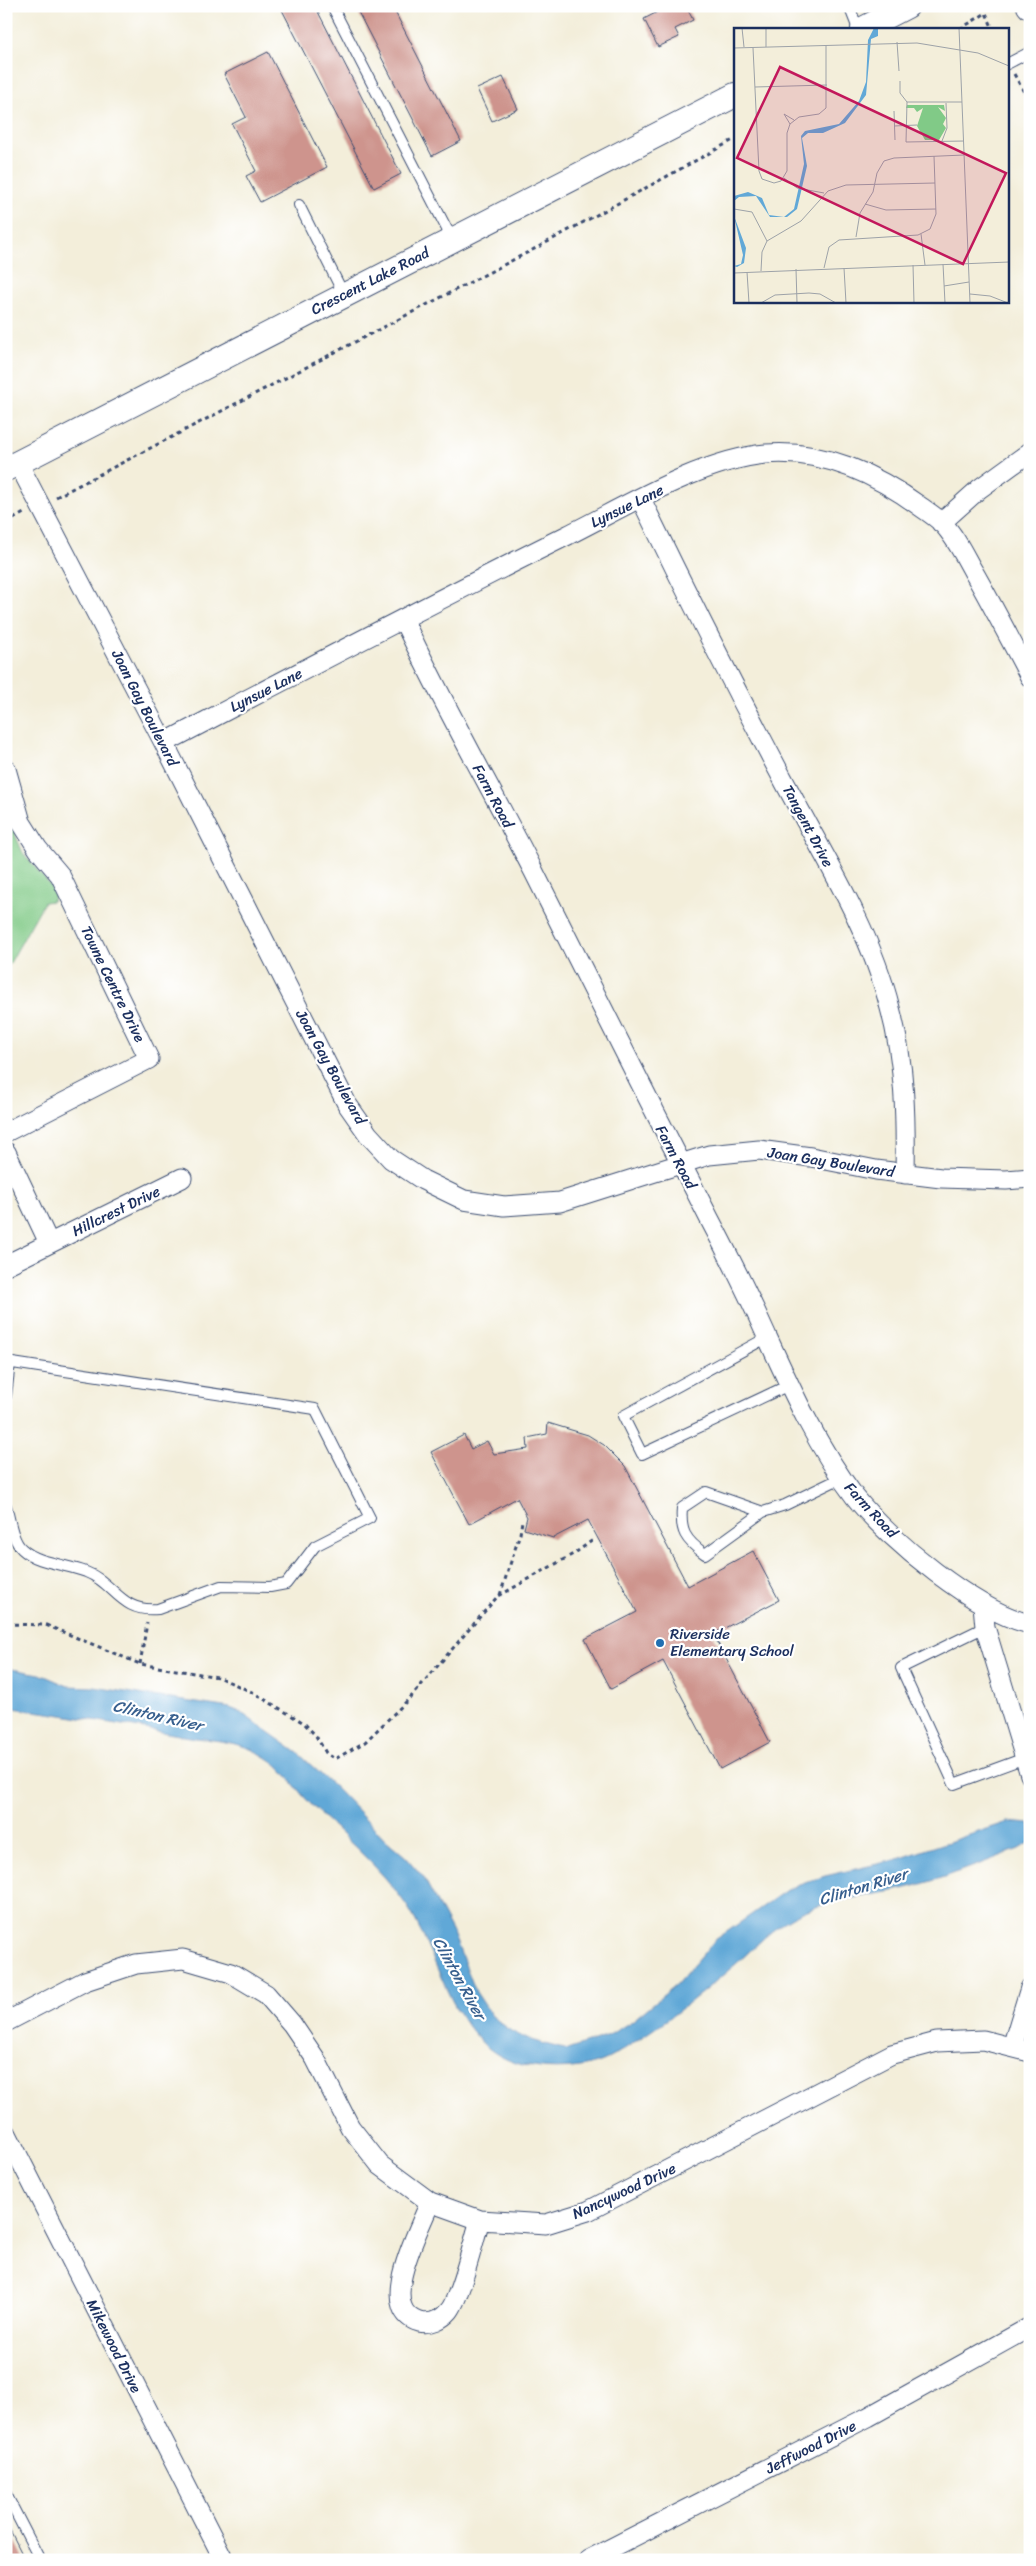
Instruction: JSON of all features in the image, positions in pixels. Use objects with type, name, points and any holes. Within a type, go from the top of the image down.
[{"type":"street","points":[[865,28],[896,15]]},
{"type":"street","name":"Crescent Lake Road","points":[[12,466],[734,96]]},
{"type":"street","points":[[942,522],[979,489],[1030,452]]},
{"type":"street","name":"Lynsue Lane","points":[[164,743],[403,619],[641,499],[689,476],[727,462],[766,454],[805,455],[852,468],[904,495],[942,522],[978,580],[1030,677]]},
{"type":"street","name":"Joan Gay Boulevard","points":[[12,466],[40,505],[164,743],[347,1104],[368,1134],[391,1158],[423,1180],[464,1200],[504,1206],[560,1202],[709,1156],[759,1150],[812,1157],[905,1174],[950,1179],[1006,1180],[1030,1178]]},
{"type":"street","name":"Tangent Drive","points":[[641,499],[694,608],[874,956],[890,1008],[903,1075],[905,1174]]},
{"type":"street","name":"Farm Road","points":[[403,619],[427,671],[532,870],[680,1164],[744,1286],[789,1385],[815,1436],[857,1499],[886,1528],[943,1578],[983,1606],[1030,1624]]},
{"type":"street","name":"Towne Centre Drive","points":[[6,769],[21,822],[38,849],[60,874],[148,1059],[6,1132]]},
{"type":"street","points":[[6,1152],[49,1243]]},
{"type":"street","name":"Hillcrest Drive","points":[[6,1264],[182,1178]]},
{"type":"street","points":[[983,1606],[985,1628],[1027,1767]]},
{"type":"street","name":"Nancywood Drive","points":[[6,2022],[85,1981],[136,1964],[183,1958],[231,1973],[266,1994],[292,2024],[315,2058],[350,2127],[380,2165],[430,2202],[480,2220],[546,2224],[588,2211],[892,2054],[937,2042],[983,2040],[1021,2050]]},
{"type":"street","points":[[1021,2050],[1030,1988]]},
{"type":"street","name":"Mikewood Drive","points":[[6,2132],[224,2560]]},
{"type":"street","points":[[430,2202],[400,2279],[399,2300],[406,2315],[420,2322],[437,2322],[450,2310],[480,2220]]},
{"type":"street","name":"Jeffwood Drive","points":[[588,2560],[868,2417],[1030,2327]]},
{"type":"lane","points":[[332,6],[452,239]]},
{"type":"lane","points":[[849,6],[858,28]]},
{"type":"lane","points":[[1008,64],[1030,52]]},
{"type":"lane","points":[[298,205],[344,295]]},
{"type":"lane","points":[[768,1338],[623,1416],[642,1454],[789,1385]]},
{"type":"lane","points":[[6,1396],[8,1362],[315,1409],[370,1518],[315,1546],[290,1581],[281,1586],[221,1586],[158,1609],[149,1610],[126,1602],[88,1572],[36,1557],[24,1551],[16,1542],[6,1506]]},
{"type":"lane","points":[[763,1512],[706,1492],[682,1508],[680,1526],[692,1545],[705,1554],[763,1512],[786,1505],[842,1478]]},
{"type":"lane","points":[[985,1628],[901,1668],[954,1784],[1027,1767]]},
{"type":"lane","points":[[6,2494],[40,2560]]},
{"type":"path","points":[[988,6],[986,13],[993,28]]},
{"type":"path","points":[[962,28],[986,13]]},
{"type":"path","points":[[1008,64],[1030,103]]},
{"type":"path","points":[[6,523],[540,246],[734,140]]},
{"type":"path","points":[[500,1596],[520,1534],[522,1521]]},
{"type":"path","points":[[6,1624],[46,1625],[140,1664],[218,1676],[252,1692],[304,1723],[332,1758],[365,1742],[410,1698],[500,1596],[576,1553],[593,1540]]},
{"type":"path","points":[[140,1664],[149,1610]]},
{"type":"green space","points":[[6,813],[23,853],[50,885],[54,896],[52,901],[44,902],[6,970]]},
{"type":"water","name":"Clinton River","points":[[6,1668],[40,1674],[68,1686],[94,1687],[230,1708],[240,1712],[298,1753],[337,1789],[386,1840],[406,1857],[424,1878],[452,1931],[476,1992],[492,2016],[511,2031],[527,2039],[567,2050],[606,2037],[632,2021],[677,1984],[715,1940],[788,1889],[825,1876],[895,1860],[1008,1822],[1030,1824],[1030,1842],[1019,1849],[932,1881],[902,1889],[833,1902],[807,1910],[778,1926],[690,2002],[652,2030],[604,2061],[573,2068],[531,2067],[499,2055],[480,2040],[464,2021],[451,1999],[419,1927],[396,1891],[384,1876],[305,1798],[285,1773],[272,1761],[250,1749],[229,1742],[6,1707]]},
{"type":"building","points":[[280,6],[315,6],[401,174],[374,188]]},
{"type":"building","points":[[355,6],[392,6],[461,141],[432,156]]},
{"type":"building","points":[[669,6],[686,6],[693,20],[675,29],[679,37],[658,47],[644,19]]},
{"type":"building","points":[[268,52],[327,167],[260,202],[246,176],[256,171],[232,124],[246,117],[224,74]]},
{"type":"building","points":[[503,77],[518,109],[492,121],[477,89]]},
{"type":"building","points":[[548,1423],[588,1435],[604,1445],[625,1466],[688,1586],[753,1551],[779,1600],[713,1634],[770,1742],[720,1769],[663,1661],[611,1689],[585,1639],[637,1612],[588,1520],[553,1538],[524,1529],[527,1517],[517,1498],[469,1524],[431,1452],[464,1435],[471,1449],[487,1441],[494,1454],[528,1449],[527,1438],[547,1434]]},
{"type":"building","points":[[6,2522],[25,2560],[6,2560]]},
{"type":"place","name":"Riverside Elementary School","points":[[660,1643]]}]
